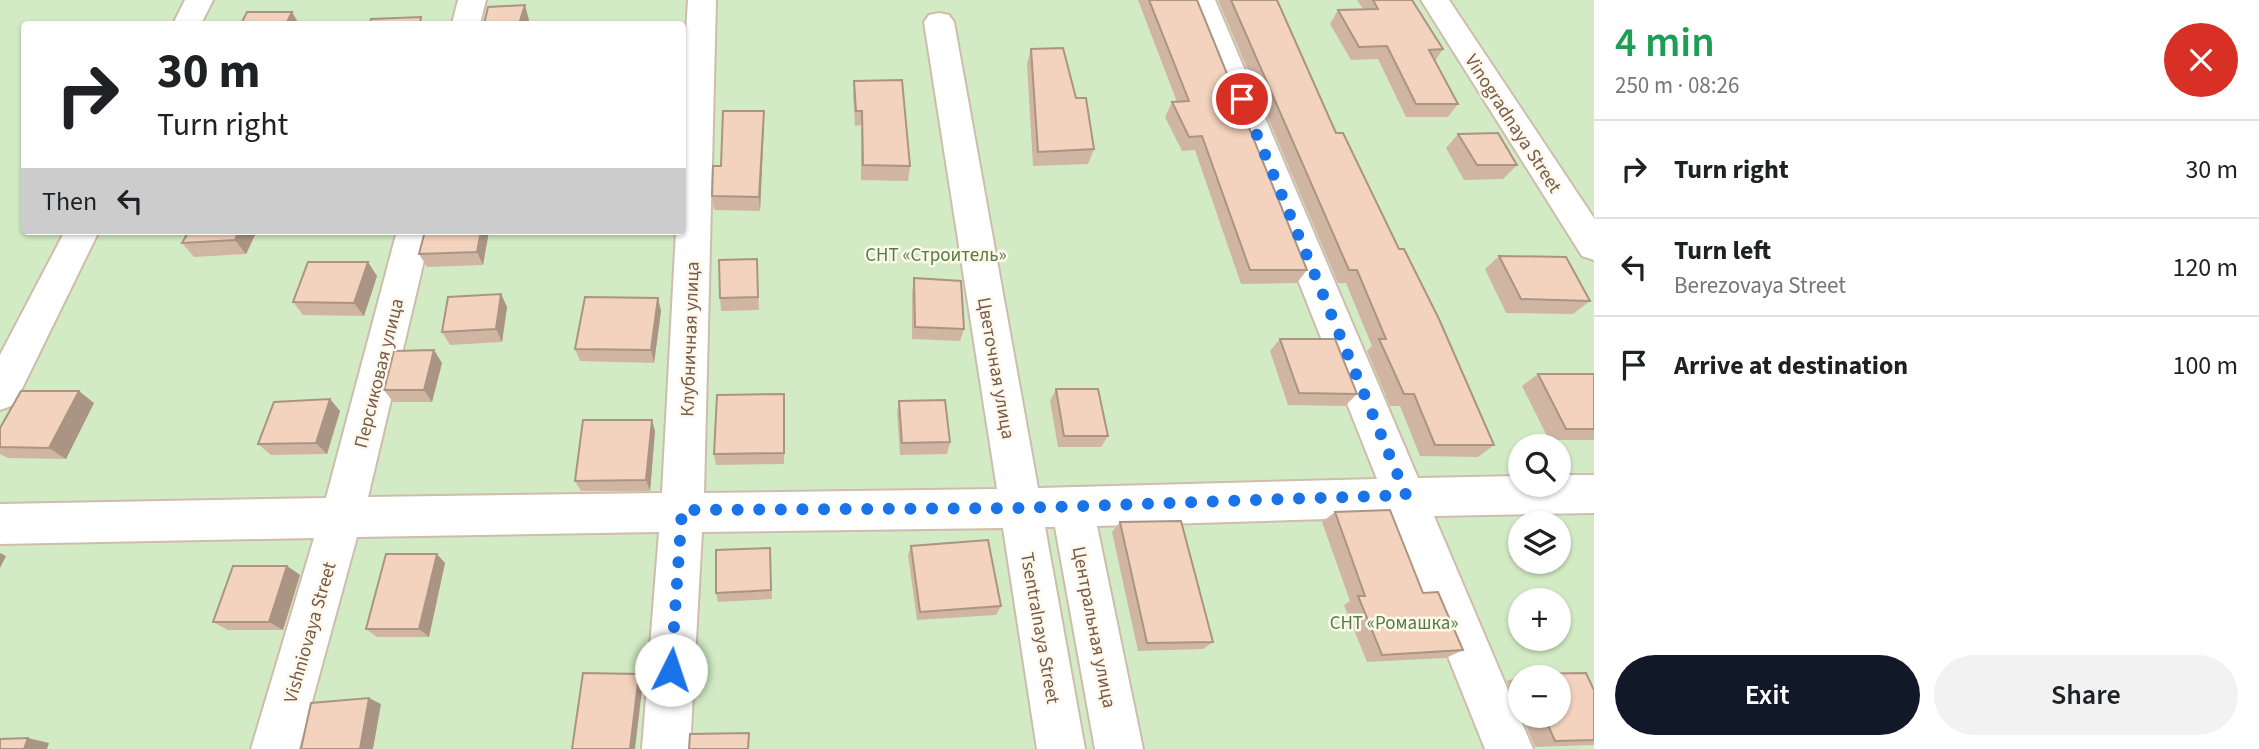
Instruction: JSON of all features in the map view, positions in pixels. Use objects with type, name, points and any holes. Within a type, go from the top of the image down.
[{"type":"street","points":[[188,21],[199,0]]},
{"type":"street","points":[[467,21],[472,0]]},
{"type":"street","name":"Клубничная улица","points":[[666,749],[682,510],[702,0]]},
{"type":"street","points":[[1201,0],[1509,749]]},
{"type":"street","name":"Vinogradnaya Street","points":[[1435,0],[1594,246]]},
{"type":"street","name":"Цветочная улица","points":[[939,22],[1021,508]]},
{"type":"street","points":[[0,393],[80,235]]},
{"type":"street","name":"Персиковая улица","points":[[342,516],[413,235]]},
{"type":"street","points":[[0,524],[682,510],[1021,508],[1406,495],[1594,494]]},
{"type":"street","name":"Центральная улица","points":[[1072,506],[1119,749]]},
{"type":"street","name":"Tsentralnaya Street","points":[[1021,508],[1061,749]]},
{"type":"street","name":"Vishniovaya Street","points":[[275,749],[342,516]]},
{"type":"green space","name":"СНТ «Строитель»","points":[[0,0],[1594,0],[1594,749],[0,749]]},
{"type":"building","points":[[1149,0],[1197,0],[1307,270],[1250,270],[1202,136],[1189,137],[1172,102],[1189,101]]},
{"type":"building","points":[[1231,0],[1277,0],[1336,133],[1343,133],[1399,249],[1404,249],[1439,319],[1494,445],[1435,445],[1414,394],[1404,394],[1379,339],[1386,339],[1357,270],[1349,270]]},
{"type":"building","points":[[1373,0],[1412,0],[1443,49],[1429,50],[1458,104],[1416,104],[1387,46],[1359,47],[1338,10],[1378,9]]},
{"type":"building","points":[[525,5],[520,21],[485,21],[488,7]]},
{"type":"building","points":[[247,12],[292,12],[288,21],[242,21]]},
{"type":"building","points":[[421,17],[420,21],[371,19]]},
{"type":"building","points":[[1063,48],[1076,98],[1086,98],[1094,149],[1038,152],[1031,49]]},
{"type":"building","points":[[902,80],[910,166],[863,165],[862,111],[856,111],[854,81]]},
{"type":"building","points":[[723,111],[764,111],[759,197],[712,196],[713,166],[721,166]]},
{"type":"building","points":[[1498,133],[1517,165],[1477,165],[1458,134]]},
{"type":"building","points":[[187,235],[237,235],[235,240],[182,243]]},
{"type":"building","points":[[424,235],[480,235],[477,252],[419,254]]},
{"type":"building","points":[[1499,256],[1566,257],[1590,301],[1521,299]]},
{"type":"building","points":[[757,259],[758,297],[720,298],[719,260]]},
{"type":"building","points":[[308,262],[368,262],[354,303],[293,302]]},
{"type":"building","points":[[914,278],[961,281],[964,329],[915,327]]},
{"type":"building","points":[[501,294],[496,329],[442,332],[448,297]]},
{"type":"building","points":[[585,297],[658,298],[651,350],[575,349]]},
{"type":"building","points":[[1280,339],[1335,339],[1357,394],[1299,393]]},
{"type":"building","points":[[434,350],[424,390],[384,390],[394,351]]},
{"type":"building","points":[[1538,374],[1594,374],[1594,429],[1566,429]]},
{"type":"building","points":[[1056,389],[1098,389],[1108,436],[1064,436]]},
{"type":"building","points":[[21,391],[79,391],[49,448],[0,447],[0,428]]},
{"type":"building","points":[[784,394],[784,453],[714,454],[717,395]]},
{"type":"building","points":[[330,399],[316,443],[258,444],[274,402]]},
{"type":"building","points":[[945,400],[950,442],[902,443],[899,401]]},
{"type":"building","points":[[583,420],[652,420],[646,480],[575,481]]},
{"type":"building","points":[[1390,510],[1423,593],[1438,592],[1463,650],[1382,655],[1358,596],[1365,596],[1335,512]]},
{"type":"building","points":[[1181,521],[1213,642],[1147,643],[1120,522]]},
{"type":"building","points":[[988,540],[1001,606],[920,612],[911,546]]},
{"type":"building","points":[[770,548],[771,590],[716,593],[716,550]]},
{"type":"building","points":[[386,554],[437,554],[419,629],[366,629]]},
{"type":"building","points":[[233,566],[287,566],[269,622],[213,622]]},
{"type":"building","points":[[583,673],[639,674],[630,749],[572,749]]},
{"type":"building","points":[[1571,673],[1586,673],[1594,690],[1594,740],[1555,741],[1549,728],[1571,728]]},
{"type":"building","points":[[369,698],[360,749],[301,749],[311,703]]},
{"type":"building","points":[[749,733],[748,749],[689,749],[690,734]]},
{"type":"building","points":[[28,738],[24,749],[0,749],[0,739]]},
{"type":"route","points":[[671,670],[682,510],[1021,508],[1406,495],[1242,99]]},
{"type":"park label","name":"СНТ «Ромашка»","points":[[1394,622]]}]
